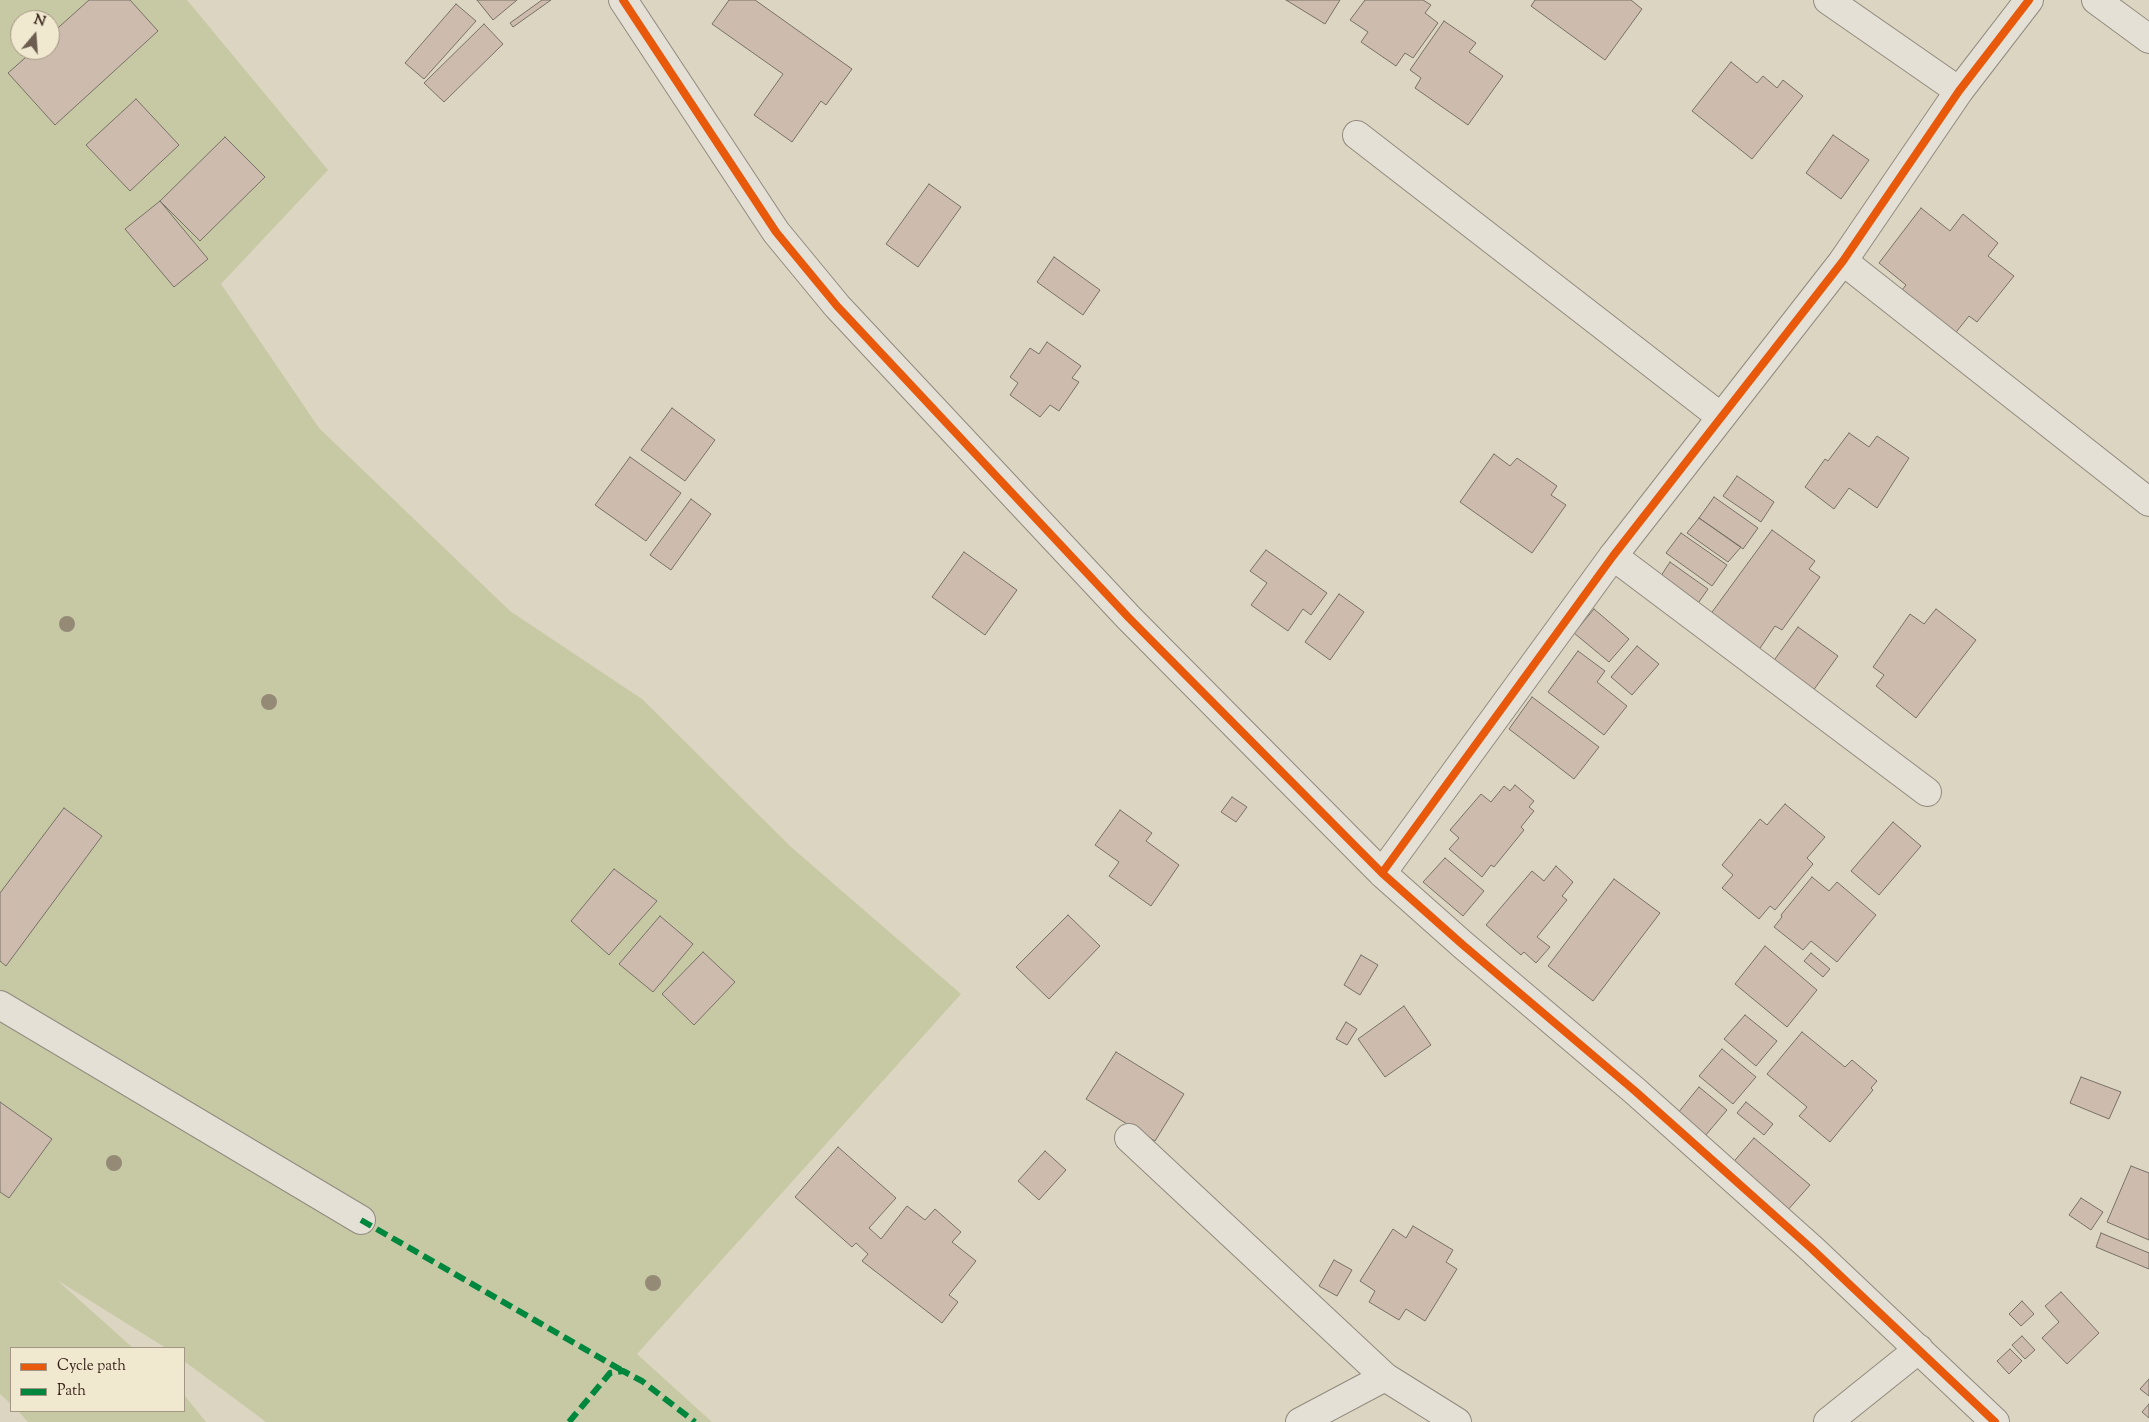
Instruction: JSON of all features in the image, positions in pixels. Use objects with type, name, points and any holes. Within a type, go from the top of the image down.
[{"type":"street","points":[[623,0],[776,232],[837,306],[1129,618],[1382,873],[1463,945],[1635,1091],[1812,1250],[1995,1422]]},
{"type":"street","points":[[1828,0],[1959,91]]},
{"type":"street","points":[[1382,873],[1613,556],[1843,261],[1959,91],[2029,0]]},
{"type":"street","points":[[2096,0],[2149,39]]},
{"type":"street","points":[[1357,135],[1722,417]]},
{"type":"street","points":[[1843,261],[2149,502]]},
{"type":"street","points":[[1613,556],[1928,792]]},
{"type":"street","points":[[0,1005],[361,1220]]},
{"type":"street","points":[[1129,1138],[1385,1377],[1457,1422]]},
{"type":"street","points":[[1828,1422],[1919,1349]]},
{"type":"street","points":[[1300,1422],[1385,1377]]},
{"type":"green space","points":[[0,0],[187,0],[328,170],[221,284],[319,428],[510,611],[642,699],[791,847],[961,994],[637,1354],[712,1422],[266,1422],[185,1362],[185,1347],[164,1347],[57,1280],[132,1347],[10,1347],[10,1403],[0,1394]]},
{"type":"green space","points":[[185,1396],[206,1422],[28,1422],[19,1412],[185,1412]]},
{"type":"building","points":[[89,0],[130,0],[158,31],[55,125],[8,73],[23,60],[60,60],[60,26]]},
{"type":"building","points":[[477,0],[517,0],[493,20]]},
{"type":"building","points":[[542,0],[551,0],[513,27],[510,23]]},
{"type":"building","points":[[729,0],[755,0],[852,69],[826,105],[821,101],[792,142],[754,115],[783,74],[712,24]]},
{"type":"building","points":[[1286,0],[1340,0],[1325,24]]},
{"type":"building","points":[[1365,0],[1423,0],[1431,5],[1425,13],[1438,23],[1413,58],[1405,53],[1396,66],[1361,42],[1368,32],[1350,20]]},
{"type":"building","points":[[1535,0],[1631,0],[1642,9],[1605,60],[1531,6]]},
{"type":"building","points":[[456,4],[476,21],[424,79],[405,63]]},
{"type":"building","points":[[1444,21],[1476,43],[1469,52],[1503,76],[1468,125],[1415,88],[1421,78],[1410,70]]},
{"type":"building","points":[[484,24],[503,44],[444,102],[424,83]]},
{"type":"building","points":[[1731,62],[1757,83],[1763,76],[1777,88],[1783,80],[1803,96],[1752,159],[1692,111]]},
{"type":"building","points":[[136,99],[179,145],[130,191],[86,145]]},
{"type":"building","points":[[1833,135],[1869,160],[1841,199],[1806,173]]},
{"type":"building","points":[[225,137],[265,177],[200,241],[160,201]]},
{"type":"building","points":[[929,184],[961,207],[918,267],[886,244]]},
{"type":"building","points":[[160,201],[208,259],[174,287],[125,229]]},
{"type":"building","points":[[1921,208],[1950,231],[1963,214],[1998,243],[1988,256],[2014,276],[1977,322],[1969,316],[1949,341],[1895,299],[1906,285],[1879,263]]},
{"type":"building","points":[[1054,257],[1100,290],[1083,315],[1037,282]]},
{"type":"building","points":[[1047,342],[1081,366],[1072,378],[1079,382],[1059,411],[1050,405],[1040,417],[1010,395],[1018,383],[1010,377],[1030,348],[1039,354]]},
{"type":"building","points":[[672,408],[715,440],[685,481],[641,450]]},
{"type":"building","points":[[1849,433],[1869,447],[1877,436],[1909,458],[1877,508],[1849,488],[1834,509],[1805,487],[1825,459],[1828,461]]},
{"type":"building","points":[[1494,454],[1510,466],[1517,458],[1557,486],[1551,495],[1566,505],[1532,553],[1460,502]]},
{"type":"building","points":[[630,457],[681,493],[646,541],[595,505]]},
{"type":"building","points":[[1737,476],[1774,502],[1761,522],[1723,496]]},
{"type":"building","points":[[1714,497],[1758,528],[1743,549],[1699,518]]},
{"type":"building","points":[[691,499],[711,514],[671,570],[650,555]]},
{"type":"building","points":[[1699,518],[1741,547],[1728,562],[1687,533]]},
{"type":"building","points":[[1772,530],[1815,561],[1809,569],[1820,577],[1782,630],[1775,626],[1756,654],[1707,619]]},
{"type":"building","points":[[1681,533],[1727,565],[1712,586],[1666,553]]},
{"type":"building","points":[[1266,550],[1327,593],[1311,615],[1303,609],[1288,631],[1251,605],[1267,583],[1250,571]]},
{"type":"building","points":[[964,552],[1017,590],[985,635],[932,597]]},
{"type":"building","points":[[1670,562],[1708,589],[1694,609],[1657,582]]},
{"type":"building","points":[[1339,594],[1364,612],[1330,660],[1305,642]]},
{"type":"building","points":[[1594,609],[1629,639],[1609,662],[1574,633]]},
{"type":"building","points":[[1936,609],[1976,640],[1916,718],[1876,686],[1884,675],[1873,667],[1910,614],[1924,624]]},
{"type":"building","points":[[1798,627],[1838,656],[1810,695],[1770,666]]},
{"type":"building","points":[[1637,646],[1659,664],[1632,695],[1611,677]]},
{"type":"building","points":[[1578,651],[1605,671],[1597,682],[1627,706],[1604,735],[1548,692]]},
{"type":"building","points":[[1532,697],[1599,747],[1574,779],[1509,729]]},
{"type":"building","points":[[1515,785],[1534,801],[1529,807],[1534,811],[1521,827],[1524,830],[1494,867],[1491,865],[1482,877],[1449,849],[1459,838],[1450,830],[1481,794],[1491,802],[1504,786],[1510,791]]},
{"type":"building","points":[[1232,797],[1247,807],[1236,822],[1221,812]]},
{"type":"building","points":[[1785,804],[1825,837],[1807,858],[1813,864],[1775,910],[1770,906],[1759,919],[1722,888],[1733,875],[1722,865],[1760,819],[1767,825]]},
{"type":"building","points":[[64,808],[102,836],[6,966],[0,961],[0,893]]},
{"type":"building","points":[[1120,810],[1152,833],[1146,841],[1179,865],[1151,906],[1109,876],[1119,862],[1095,845]]},
{"type":"building","points":[[1893,822],[1921,846],[1879,895],[1851,871]]},
{"type":"building","points":[[1445,858],[1484,891],[1463,916],[1423,882]]},
{"type":"building","points":[[1556,866],[1573,882],[1562,896],[1567,900],[1537,937],[1550,947],[1536,963],[1524,952],[1521,955],[1486,925],[1532,871],[1544,881]]},
{"type":"building","points":[[614,869],[657,901],[609,955],[571,921]]},
{"type":"building","points":[[1812,877],[1829,891],[1837,882],[1876,915],[1837,962],[1811,941],[1803,950],[1774,927],[1782,917],[1781,915]]},
{"type":"building","points":[[1614,879],[1660,913],[1593,1001],[1548,966]]},
{"type":"building","points":[[1068,915],[1100,946],[1049,999],[1016,967]]},
{"type":"building","points":[[660,916],[693,944],[653,992],[619,964]]},
{"type":"building","points":[[1765,946],[1817,990],[1787,1027],[1735,984]]},
{"type":"building","points":[[703,952],[735,982],[694,1025],[662,994]]},
{"type":"building","points":[[1811,953],[1830,969],[1823,977],[1804,961]]},
{"type":"building","points":[[1361,955],[1378,965],[1360,995],[1344,985]]},
{"type":"building","points":[[1404,1006],[1431,1045],[1385,1077],[1358,1039]]},
{"type":"building","points":[[1745,1015],[1777,1041],[1756,1066],[1724,1039]]},
{"type":"building","points":[[1346,1022],[1357,1029],[1347,1045],[1336,1039]]},
{"type":"building","points":[[1802,1032],[1845,1067],[1852,1060],[1877,1081],[1871,1088],[1873,1090],[1830,1142],[1799,1116],[1807,1107],[1767,1074]]},
{"type":"building","points":[[1722,1049],[1756,1077],[1733,1104],[1699,1076]]},
{"type":"building","points":[[1116,1052],[1184,1094],[1155,1141],[1086,1099]]},
{"type":"building","points":[[2081,1077],[2121,1092],[2109,1119],[2070,1103]]},
{"type":"building","points":[[1699,1087],[1727,1110],[1705,1136],[1677,1114]]},
{"type":"building","points":[[0,1102],[52,1139],[9,1198],[0,1192]]},
{"type":"building","points":[[1746,1102],[1773,1124],[1764,1135],[1737,1113]]},
{"type":"building","points":[[1754,1138],[1810,1185],[1786,1212],[1730,1166]]},
{"type":"building","points":[[838,1147],[896,1198],[869,1228],[881,1239],[907,1206],[925,1220],[935,1209],[961,1232],[952,1242],[976,1261],[949,1295],[958,1302],[942,1323],[862,1261],[868,1254],[856,1243],[852,1247],[795,1197]]},
{"type":"building","points":[[1045,1151],[1066,1170],[1039,1200],[1018,1181]]},
{"type":"building","points":[[2131,1166],[2149,1173],[2149,1240],[2107,1222]]},
{"type":"building","points":[[2081,1198],[2103,1212],[2091,1230],[2069,1215]]},
{"type":"building","points":[[1413,1226],[1453,1250],[1446,1262],[1457,1269],[1425,1321],[1406,1309],[1399,1320],[1369,1302],[1375,1291],[1360,1281],[1393,1229],[1406,1238]]},
{"type":"building","points":[[2101,1233],[2149,1253],[2149,1269],[2096,1247]]},
{"type":"building","points":[[1334,1260],[1352,1270],[1337,1296],[1319,1286]]},
{"type":"building","points":[[2061,1292],[2099,1333],[2067,1364],[2042,1338],[2059,1322],[2045,1306]]},
{"type":"building","points":[[2022,1301],[2034,1314],[2021,1326],[2009,1314]]},
{"type":"building","points":[[2022,1336],[2035,1350],[2025,1359],[2012,1345]]},
{"type":"building","points":[[2010,1349],[2022,1361],[2009,1374],[1997,1361]]},
{"type":"building","points":[[2149,1379],[2149,1396],[2140,1389]]},
{"type":"building","points":[[2149,1404],[2149,1418],[2142,1412]]},
{"type":"marked path","points":[[361,1220],[623,1371]]},
{"type":"marked path","points":[[569,1422],[610,1373],[623,1371],[642,1381],[695,1422]]},
{"type":"cycle path","points":[[623,0],[776,232],[837,306],[1129,618],[1382,873],[1463,945],[1635,1091],[1812,1249],[1995,1422]]},
{"type":"cycle path","points":[[1382,873],[1613,556],[1843,261],[1959,91],[2029,0]]}]
